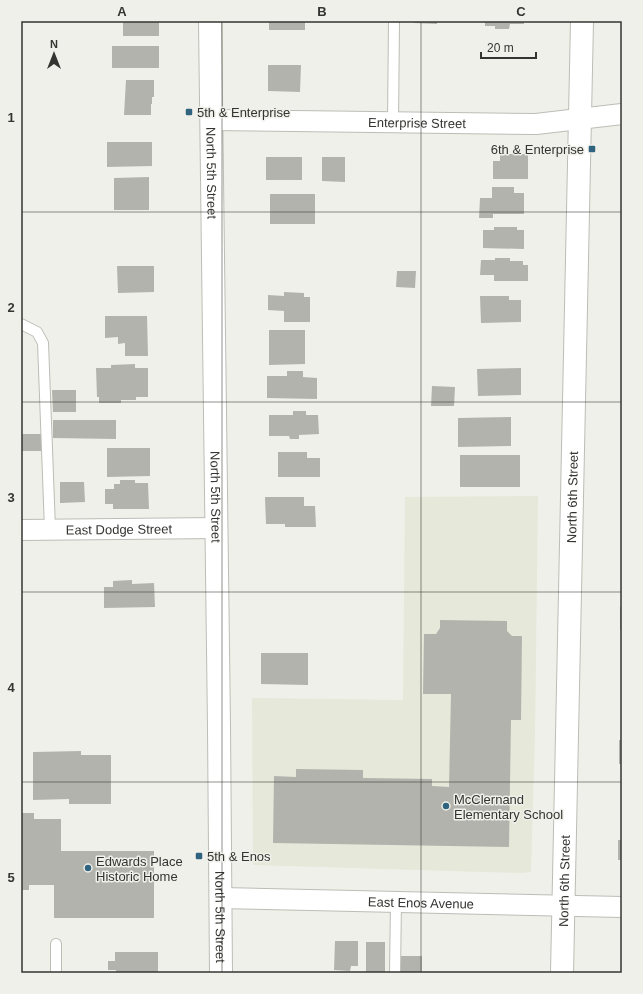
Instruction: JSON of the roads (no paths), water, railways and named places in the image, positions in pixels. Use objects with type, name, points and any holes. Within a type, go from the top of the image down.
[{"type":"main road","name":"North 5th Street","points":[[210,21],[221,973]]},
{"type":"main road","name":"North 6th Street","points":[[562,973],[582,21]]},
{"type":"street","name":"Enterprise Street","points":[[212,120],[536,124],[622,114]]},
{"type":"street","name":"East Dodge Street","points":[[21,530],[216,528]]},
{"type":"street","name":"East Enos Avenue","points":[[220,898],[622,907]]},
{"type":"lane","points":[[393,122],[394,21]]},
{"type":"lane","points":[[21,324],[37,332],[43,343],[50,530]]},
{"type":"lane","points":[[394,973],[396,901]]},
{"type":"lane","points":[[56,944],[56,973]]},
{"type":"place","name":"5th & Enterprise","points":[[189,112]]},
{"type":"place","name":"6th & Enterprise","points":[[592,149]]},
{"type":"place","name":"McClernand Elementary School","points":[[446,806]]},
{"type":"place","name":"5th & Enos","points":[[199,856]]},
{"type":"place","name":"Edwards Place Historic Home","points":[[88,868]]}]
